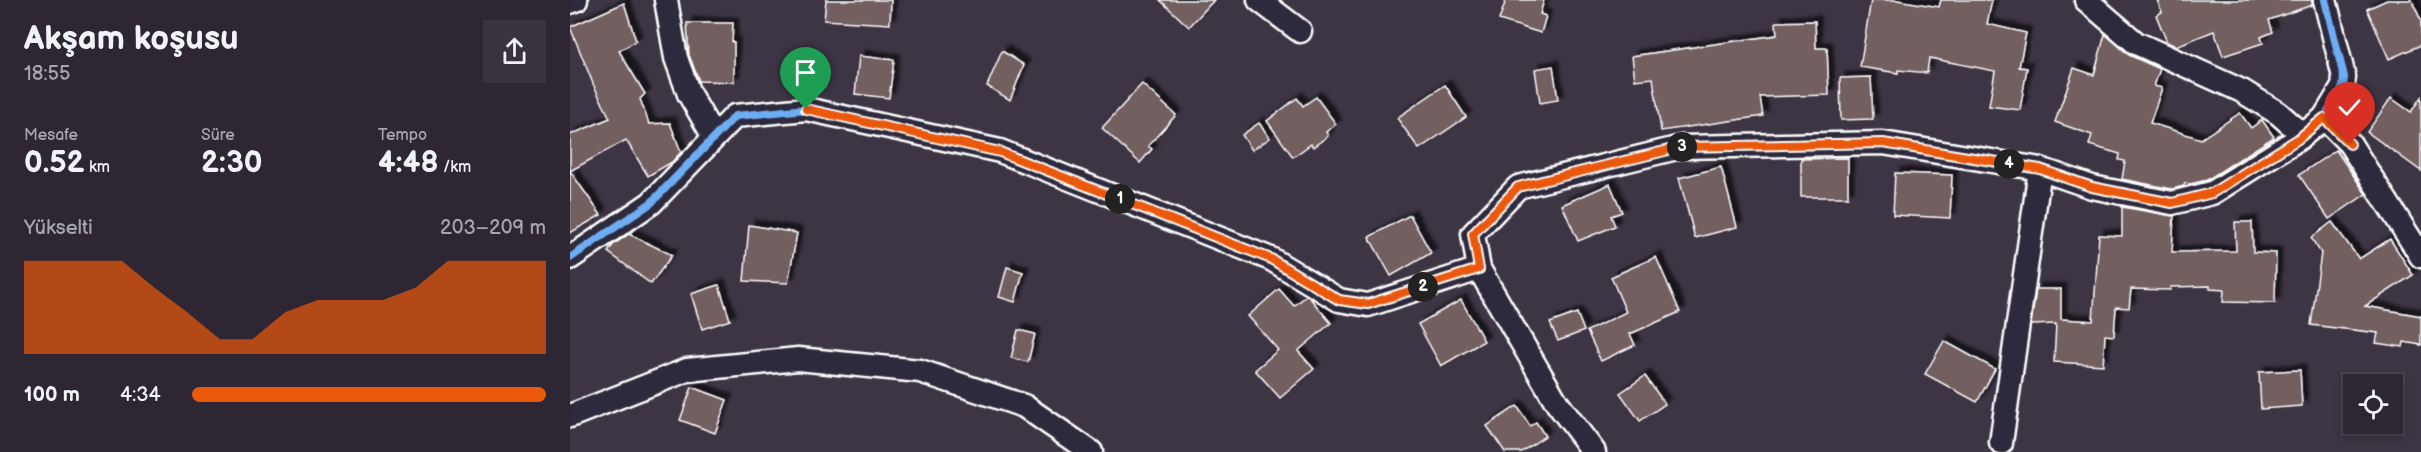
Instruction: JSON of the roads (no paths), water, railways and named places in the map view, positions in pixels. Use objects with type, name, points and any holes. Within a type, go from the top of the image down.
[{"type":"street","points":[[570,2],[576,0]]},
{"type":"street","points":[[666,0],[676,58],[689,94],[714,137]]},
{"type":"street","points":[[1259,0],[1300,31]]},
{"type":"street","points":[[1594,452],[1557,403],[1479,269],[1473,234],[1518,187],[1681,147],[1883,143],[2040,169],[2092,187],[2172,203],[2212,193],[2303,135],[2324,118],[2343,87],[2344,77],[2325,0]]},
{"type":"street","points":[[2090,1],[2136,43],[2242,90],[2278,114],[2303,135]]},
{"type":"street","points":[[570,258],[651,203],[735,116],[806,109],[1000,152],[1271,259],[1339,300],[1368,304],[1479,269]]},
{"type":"street","points":[[2324,118],[2350,144],[2421,256]]},
{"type":"street","points":[[2001,443],[2040,169]]},
{"type":"street","points":[[570,416],[687,370],[798,359],[920,371],[1024,405],[1091,452]]}]
